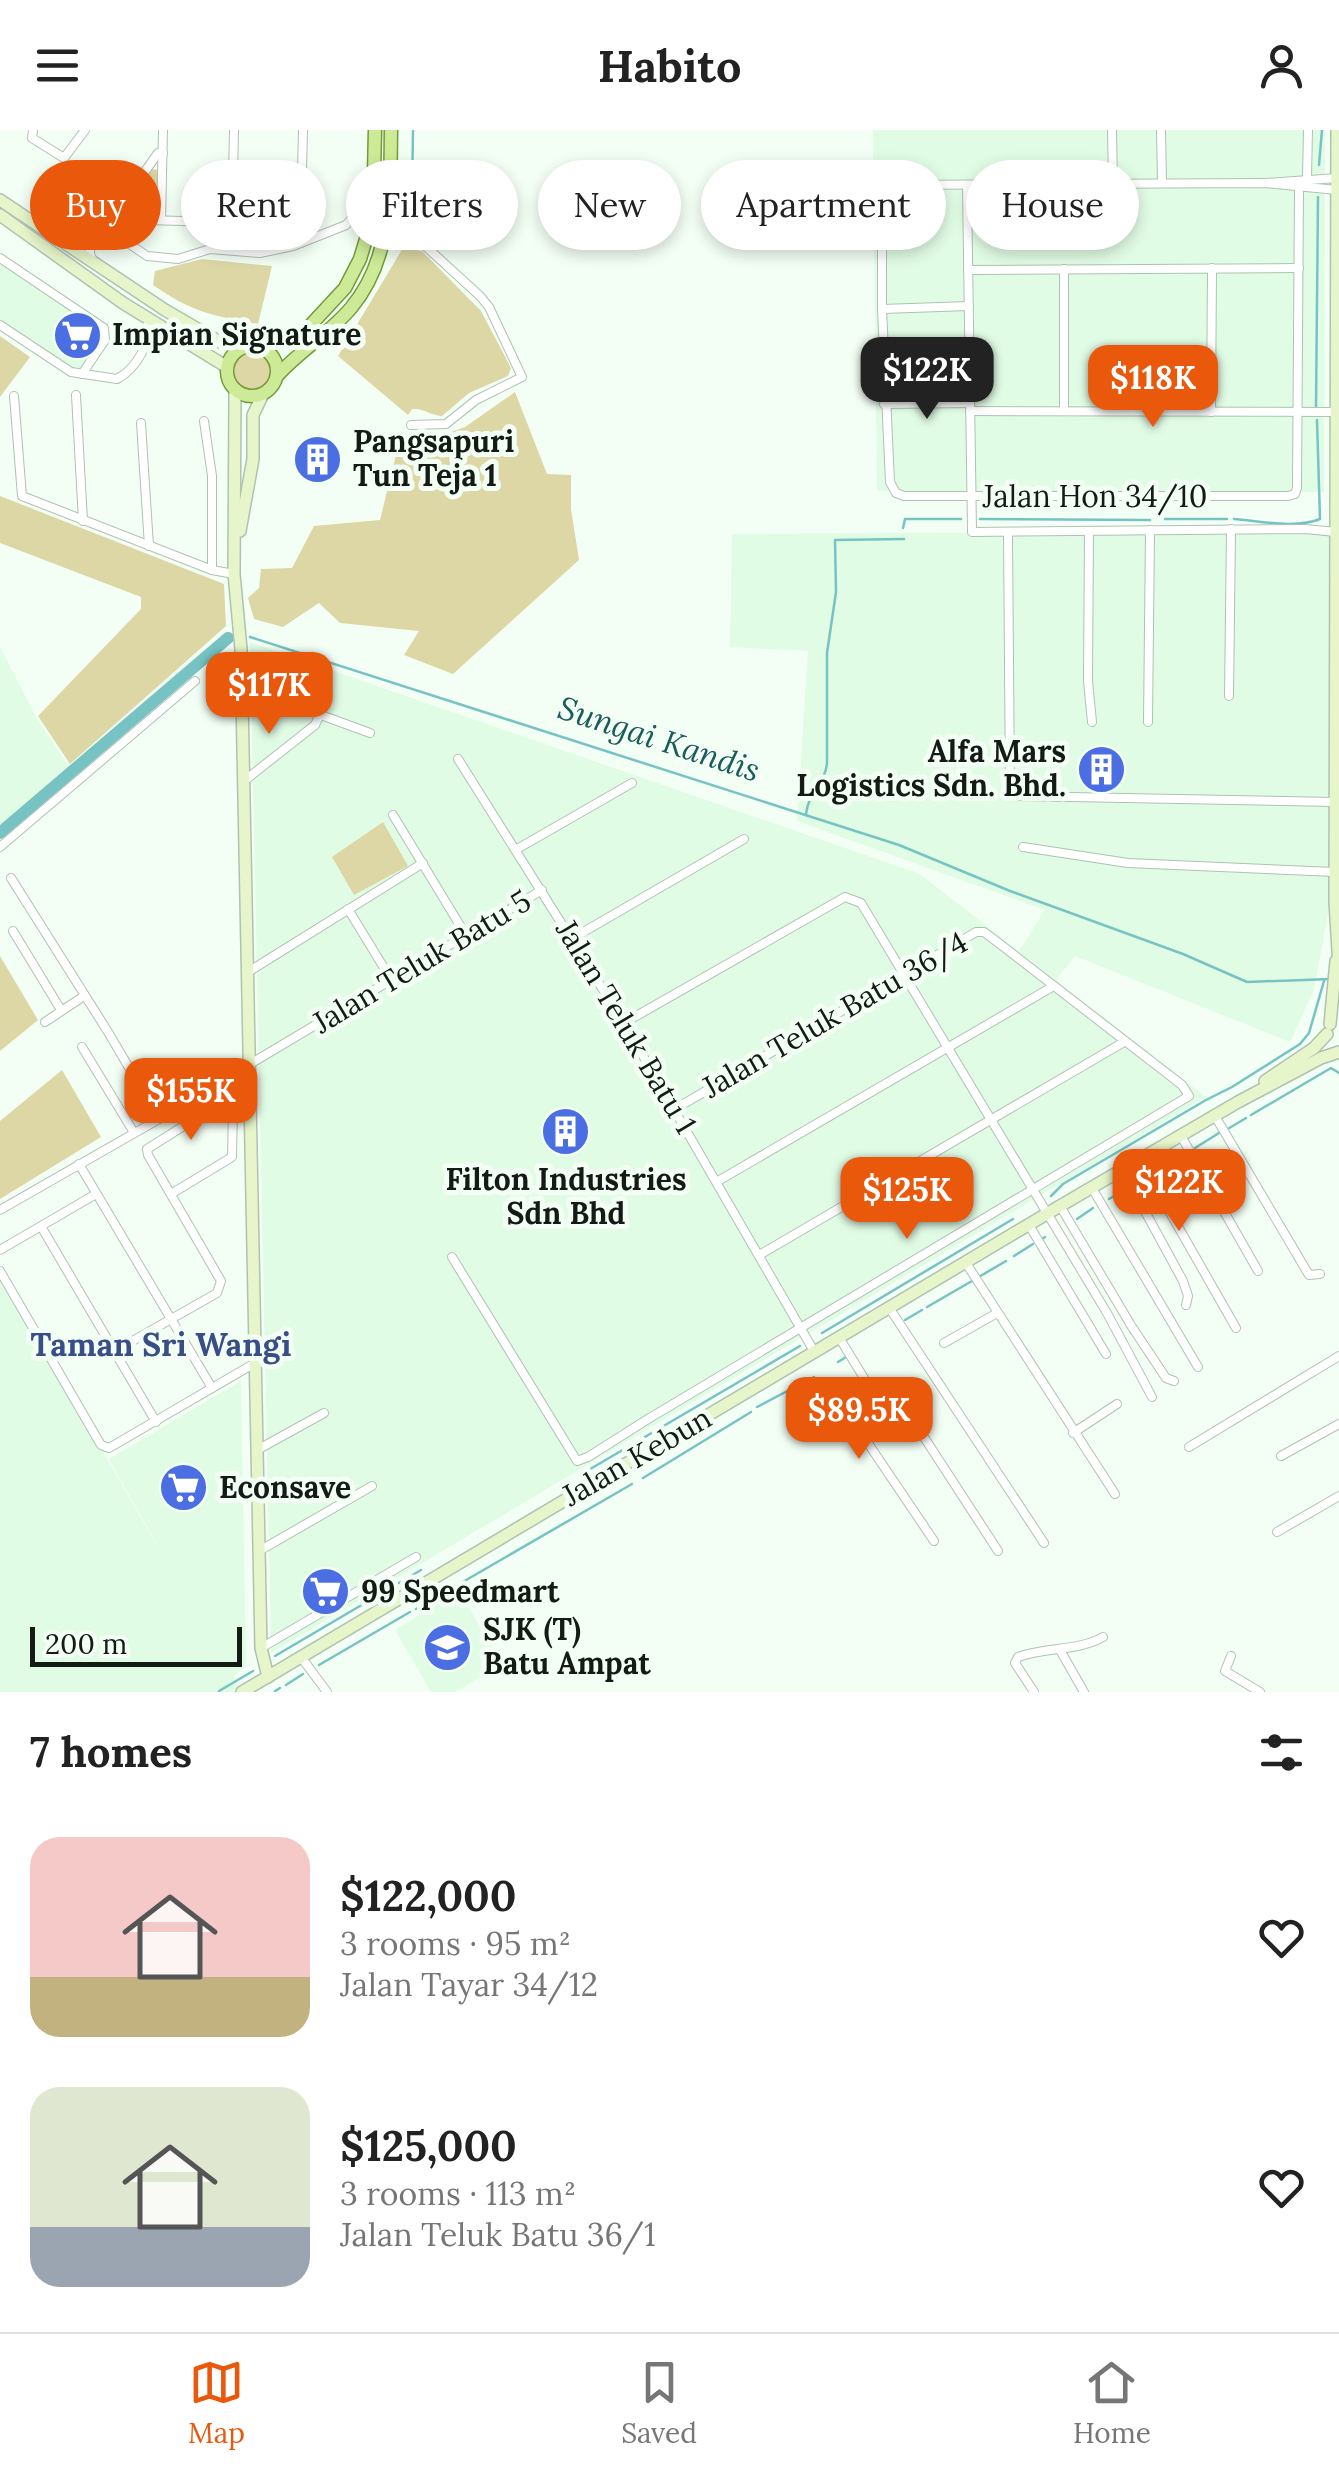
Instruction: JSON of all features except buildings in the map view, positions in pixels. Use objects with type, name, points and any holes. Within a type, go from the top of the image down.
[{"type":"main road","points":[[75,250],[220,342],[264,348],[307,329],[345,288],[360,259],[373,216],[375,130]]},
{"type":"main road","points":[[390,160],[391,130]]},
{"type":"main road","points":[[1337,130],[1335,872],[1339,968]]},
{"type":"main road","points":[[0,200],[30,220]]},
{"type":"main road","points":[[0,218],[146,317],[227,366]]},
{"type":"main road","points":[[234,556],[253,459],[253,415],[277,376],[352,306],[381,250]]},
{"type":"main road","points":[[242,347],[227,366],[235,389],[234,574],[242,686],[261,1648],[268,1677]]},
{"type":"main road","points":[[264,348],[276,360],[277,376]]},
{"type":"main road","points":[[235,389],[248,396],[264,394]]},
{"type":"main road","points":[[1337,951],[1329,1042],[1339,1052]]},
{"type":"main road","name":"Jalan Kebun","points":[[1238,1102],[1314,1048],[1332,1025]]},
{"type":"main road","name":"Jalan Kebun","points":[[242,1692],[1214,1116],[1339,1052]]},
{"type":"street","points":[[33,130],[32,138],[64,158],[85,130]]},
{"type":"street","points":[[164,130],[161,220],[181,220]]},
{"type":"street","points":[[233,160],[234,130]]},
{"type":"street","points":[[302,160],[303,130]]},
{"type":"street","points":[[1112,130],[1113,160]]},
{"type":"street","points":[[1161,130],[1162,184]]},
{"type":"street","points":[[1308,130],[1308,178]]},
{"type":"street","points":[[139,250],[161,258],[178,258],[210,248],[260,253],[294,246],[346,224],[366,203],[374,147]]},
{"type":"street","points":[[153,160],[158,153],[163,154]]},
{"type":"street","points":[[1139,182],[1265,183],[1308,178],[1337,184]]},
{"type":"street","points":[[1265,183],[1299,188],[1337,184]]},
{"type":"street","points":[[966,185],[882,188],[884,404],[1064,411],[1336,412]]},
{"type":"street","points":[[1298,412],[1299,188]]},
{"type":"street","points":[[90,250],[96,264]]},
{"type":"street","points":[[410,425],[446,424],[476,400],[522,377],[489,307],[430,250]]},
{"type":"street","points":[[968,250],[972,532],[1336,532]]},
{"type":"street","points":[[0,258],[104,328],[105,340],[82,374]]},
{"type":"street","points":[[1211,412],[1212,268]]},
{"type":"street","points":[[968,270],[1299,268]]},
{"type":"street","points":[[1064,269],[1064,411]]},
{"type":"street","points":[[882,309],[968,306]]},
{"type":"street","points":[[0,325],[64,369],[122,378],[146,344],[150,330],[146,317]]},
{"type":"street","points":[[146,344],[159,336],[176,334]]},
{"type":"street","points":[[14,396],[21,492],[27,500],[212,570],[234,574]]},
{"type":"street","points":[[76,396],[83,521]]},
{"type":"street","name":"Jalan Hon 34/10","points":[[884,404],[890,482],[896,493],[904,496],[1295,494],[1298,412]]},
{"type":"street","points":[[204,421],[212,476],[212,570]]},
{"type":"street","points":[[141,423],[149,546]]},
{"type":"street","points":[[1148,722],[1150,530]]},
{"type":"street","points":[[1230,696],[1231,530]]},
{"type":"street","points":[[1089,531],[1088,681],[1092,722]]},
{"type":"street","points":[[1008,532],[1010,793],[1336,802]]},
{"type":"street","points":[[0,847],[195,681]]},
{"type":"street","points":[[242,686],[370,733]]},
{"type":"street","points":[[244,780],[315,725],[320,714]]},
{"type":"street","name":"Jalan Teluk Batu 1","points":[[458,758],[624,1023],[816,1353]]},
{"type":"street","points":[[517,849],[632,783]]},
{"type":"street","points":[[393,815],[468,937]]},
{"type":"street","points":[[572,938],[744,840]]},
{"type":"street","points":[[1023,847],[1128,862],[1335,872]]},
{"type":"street","points":[[248,972],[422,863]]},
{"type":"street","points":[[11,878],[158,1117]]},
{"type":"street","name":"Jalan Teluk Batu 5","points":[[0,1210],[250,1066],[542,890]]},
{"type":"street","points":[[624,1023],[846,896],[861,903],[1114,1325],[1152,1398]]},
{"type":"street","points":[[348,909],[392,982]]},
{"type":"street","points":[[13,931],[61,1010]]},
{"type":"street","name":"Jalan Teluk Batu 36/4","points":[[674,1109],[976,932],[984,932],[1052,987]]},
{"type":"street","points":[[452,1257],[577,1461],[588,1458],[1189,1096],[1182,1085],[1052,987],[718,1180]]},
{"type":"street","points":[[46,1022],[84,996]]},
{"type":"street","points":[[761,1254],[1124,1042]]},
{"type":"street","points":[[82,1048],[133,1132]]},
{"type":"street","points":[[115,1351],[217,1294],[221,1281],[170,1194],[147,1150],[224,1100],[233,1107],[232,1157],[170,1194]]},
{"type":"street","points":[[1214,1116],[1310,1276],[1320,1274]]},
{"type":"street","points":[[1181,1136],[1258,1272]]},
{"type":"street","points":[[1140,1160],[1236,1328]]},
{"type":"street","points":[[79,1164],[212,1388]]},
{"type":"street","points":[[1123,1170],[1183,1281],[1188,1296],[1186,1305]]},
{"type":"street","points":[[1092,1188],[1198,1367]]},
{"type":"street","points":[[0,1250],[96,1194]]},
{"type":"street","points":[[1060,1206],[1132,1326],[1166,1378],[1174,1381]]},
{"type":"street","points":[[1029,1225],[1106,1354]]},
{"type":"street","points":[[42,1228],[156,1422]]},
{"type":"street","points":[[966,1263],[1115,1494]]},
{"type":"street","points":[[0,1271],[101,1445],[109,1448],[255,1362]]},
{"type":"street","points":[[890,1309],[1044,1543]]},
{"type":"street","points":[[944,1343],[997,1313]]},
{"type":"street","points":[[840,1339],[886,1414],[909,1414],[998,1551]]},
{"type":"street","points":[[1190,1446],[1339,1356]]},
{"type":"street","points":[[872,1394],[853,1406],[853,1420],[934,1540]]},
{"type":"street","points":[[1073,1433],[1117,1404]]},
{"type":"street","points":[[257,1450],[324,1412]]},
{"type":"street","points":[[1281,1456],[1339,1424]]},
{"type":"street","points":[[259,1551],[372,1486]]},
{"type":"street","points":[[1277,1532],[1339,1496]]},
{"type":"street","points":[[261,1648],[416,1558]]},
{"type":"street","points":[[1034,1692],[1015,1659],[1103,1637]]},
{"type":"street","points":[[1060,1650],[1084,1692]]},
{"type":"street","points":[[1231,1656],[1225,1670],[1260,1692]]},
{"type":"street","points":[[301,1657],[327,1692]]},
{"type":"shaded area","points":[[873,130],[1325,130],[1324,492],[877,491],[874,250],[946,250],[946,160],[873,160]]},
{"type":"shaded area","points":[[402,250],[416,250],[422,251],[481,311],[511,368],[508,376],[469,393],[442,416],[416,409],[408,415],[338,356]]},
{"type":"shaded area","points":[[202,259],[272,266],[258,324],[203,312],[153,285],[155,271]]},
{"type":"shaded area","points":[[0,260],[101,329],[102,340],[81,371],[0,321]]},
{"type":"shaded area","points":[[0,336],[30,357],[0,397]]},
{"type":"shaded area","points":[[251,350],[266,356],[272,371],[266,386],[251,392],[236,386],[230,371],[236,356]]},
{"type":"shaded area","points":[[515,392],[547,474],[571,475],[571,509],[579,560],[453,674],[404,655],[419,631],[340,623],[319,603],[283,627],[254,619],[248,598],[259,588],[261,569],[292,568],[314,526],[380,520],[397,451],[465,427]]},
{"type":"shaded area","points":[[0,496],[224,584],[226,626],[70,764],[38,716],[141,609],[141,597],[0,543]]},
{"type":"shaded area","points":[[1304,531],[1332,535],[1331,897],[1314,990],[1290,1042],[1075,956],[1056,980],[1206,1097],[271,1653],[250,642],[920,874],[1019,951],[1045,910],[797,821],[808,651],[730,647],[732,534]]},
{"type":"shaded area","points":[[0,647],[36,717],[70,768],[0,828]]},
{"type":"shaded area","points":[[383,822],[408,866],[354,895],[332,857]]},
{"type":"shaded area","points":[[0,956],[38,1020],[0,1051]]},
{"type":"shaded area","points":[[62,1070],[101,1137],[0,1199],[0,1121]]},
{"type":"shaded area","points":[[0,1276],[164,1557],[109,1459],[241,1381],[246,1666],[233,1676],[240,1688],[232,1692],[0,1692]]},
{"type":"shaded area","name":"SJK (T) Batu Ampat","points":[[459,1591],[502,1664],[455,1692],[431,1692],[395,1630]]},
{"type":"waterway","points":[[413,130],[413,160]]},
{"type":"waterway","points":[[1319,165],[1322,130]]},
{"type":"waterway","points":[[1316,407],[1318,197]]},
{"type":"waterway","points":[[1234,519],[1289,524],[1320,519],[1317,420]]},
{"type":"waterway","points":[[903,528],[905,519],[961,519]]},
{"type":"waterway","points":[[980,519],[1150,520]]},
{"type":"waterway","points":[[1165,519],[1227,519]]},
{"type":"waterway","points":[[806,814],[827,764],[827,653],[836,592],[835,540],[904,539]]},
{"type":"waterway","name":"Sungai Kandis","points":[[250,637],[899,845],[1247,982],[1331,979]]},
{"type":"waterway","name":"Sungai Kandis","points":[[0,833],[228,638]]},
{"type":"waterway","points":[[1051,1196],[1063,1184],[1300,1044],[1309,1033],[1324,981]]},
{"type":"waterway","points":[[1251,1115],[1331,1068],[1339,1073]]},
{"type":"waterway","points":[[1226,1130],[1246,1118]]},
{"type":"waterway","points":[[1195,1148],[1219,1133]]},
{"type":"waterway","points":[[1181,1156],[1186,1153]]},
{"type":"waterway","points":[[1150,1174],[1170,1162]]},
{"type":"waterway","points":[[1109,1199],[1128,1188]]},
{"type":"waterway","points":[[1077,1219],[1093,1208]]},
{"type":"waterway","points":[[822,1333],[1013,1219]]},
{"type":"waterway","points":[[1014,1256],[1033,1244]]},
{"type":"waterway","points":[[977,1278],[1006,1261]]},
{"type":"waterway","points":[[927,1307],[972,1281]]},
{"type":"waterway","points":[[905,1320],[922,1310]]},
{"type":"waterway","points":[[580,1475],[800,1346]]},
{"type":"waterway","points":[[838,1362],[846,1357]]},
{"type":"waterway","points":[[757,1407],[814,1377]]},
{"type":"waterway","points":[[643,1478],[751,1412]]},
{"type":"waterway","points":[[442,1594],[632,1484]]},
{"type":"waterway","points":[[275,1656],[421,1570]]},
{"type":"waterway","points":[[416,1609],[436,1597]]},
{"type":"waterway","points":[[319,1665],[410,1612]]},
{"type":"waterway","points":[[219,1691],[253,1671]]},
{"type":"waterway","points":[[286,1685],[303,1674]]},
{"type":"waterway","points":[[275,1691],[280,1688]]},
{"type":"place","name":"Impian Signature","points":[[77,335]]},
{"type":"place","name":"Pangsapuri Tun Teja 1","points":[[318,459]]},
{"type":"place","name":"Alfa Mars Logistics Sdn. Bhd.","points":[[1101,769]]},
{"type":"place","name":"Filton Industries Sdn Bhd","points":[[566,1131]]},
{"type":"place","name":"Econsave","points":[[184,1488]]},
{"type":"place","name":"99 Speedmart","points":[[326,1592]]},
{"type":"place","name":"SJK (T) Batu Ampat","points":[[448,1647]]},
{"type":"district","name":"Taman Sri Wangi","points":[[161,1345]]}]
